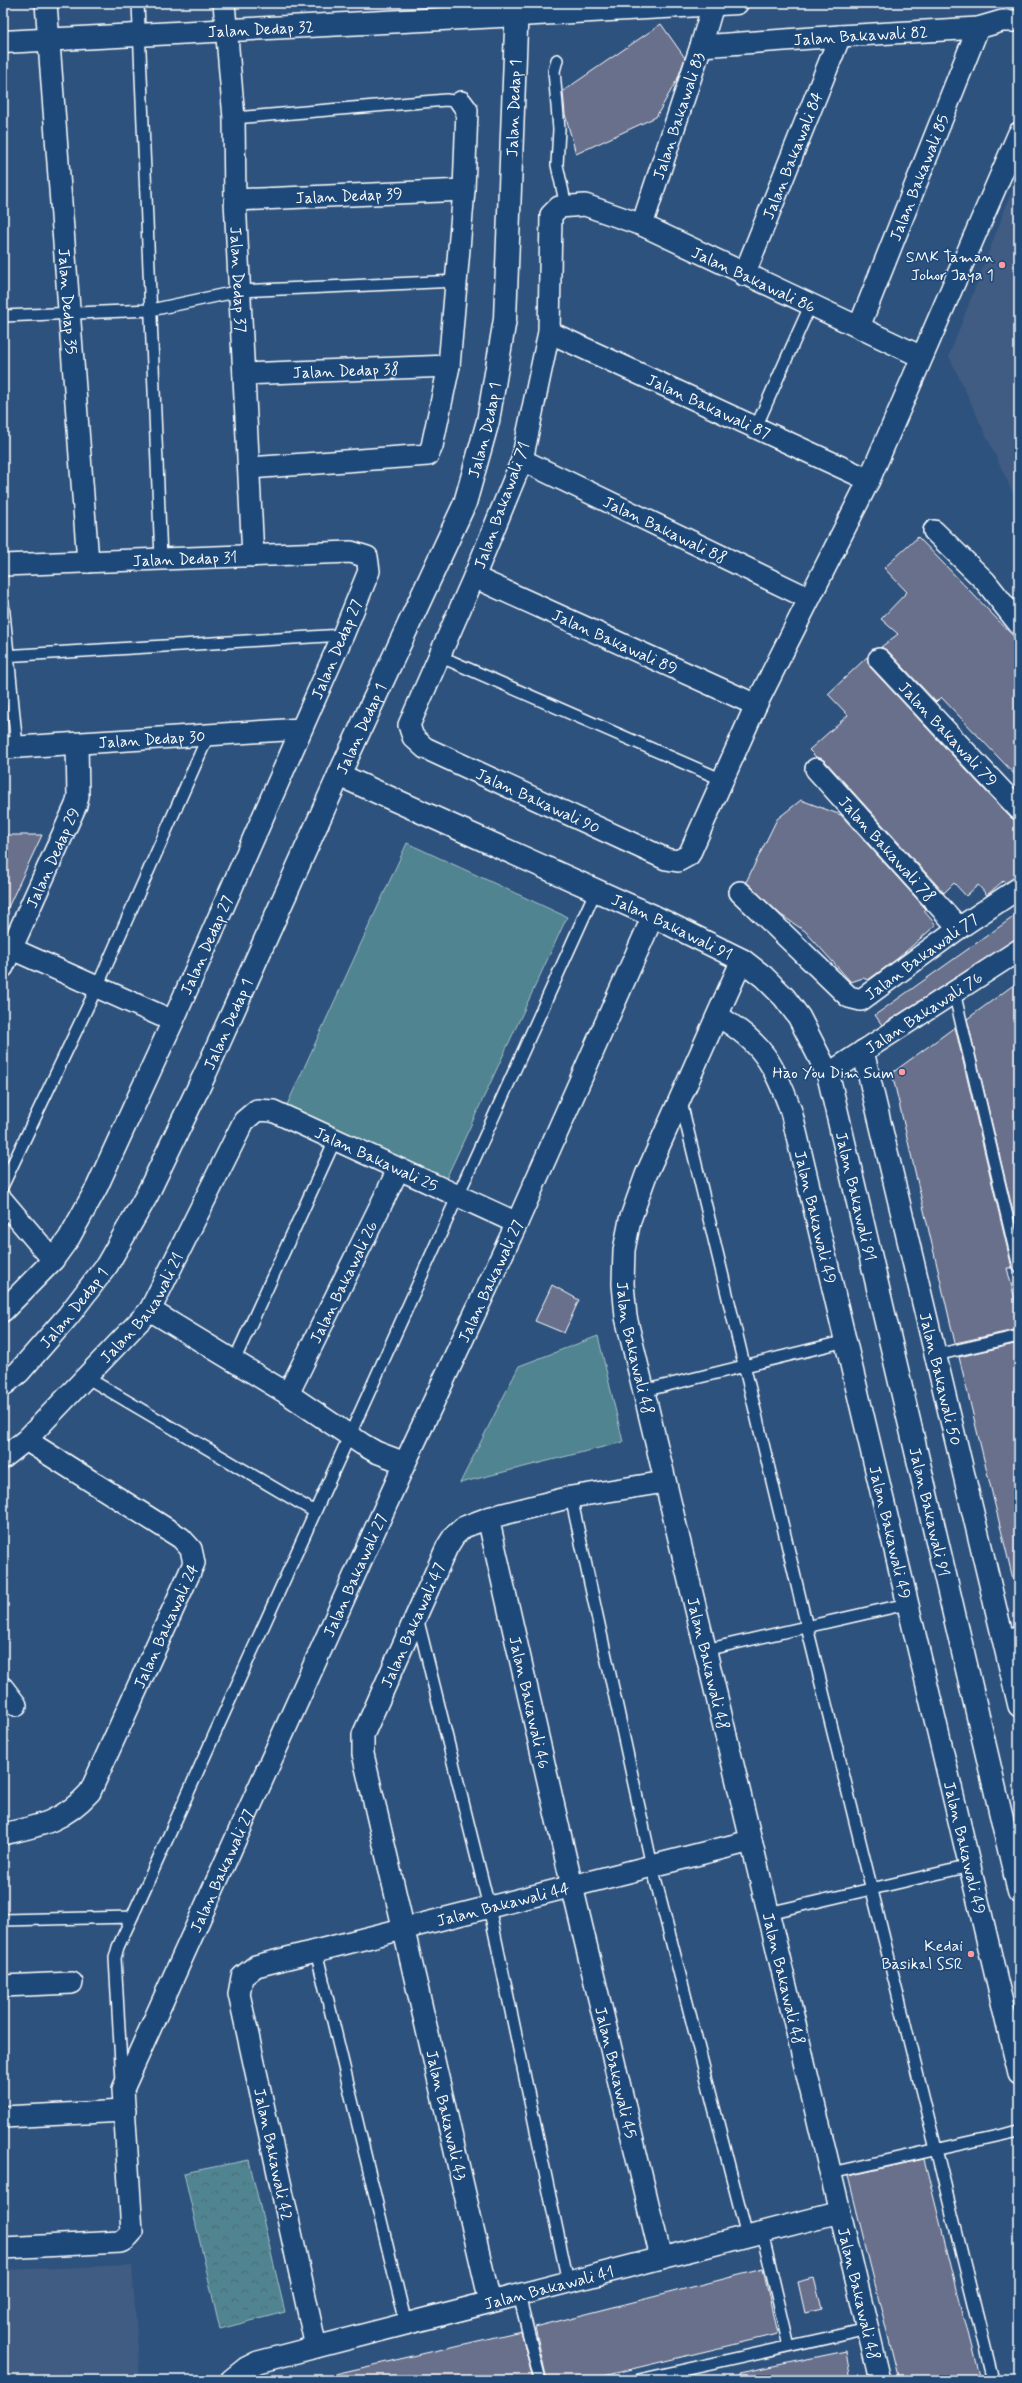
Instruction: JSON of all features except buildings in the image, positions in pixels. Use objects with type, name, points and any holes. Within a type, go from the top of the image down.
[{"type":"main road","name":"Jalan Dedap 32","points":[[3,42],[226,31],[517,9],[713,5],[737,3]]},
{"type":"main road","name":"Jalan Dedap 1","points":[[3,1385],[19,1372],[68,1316],[107,1265],[146,1195],[205,1074],[339,775],[465,503],[488,421],[505,319],[517,9]]},
{"type":"main road","name":"Jalan Bakawali 91","points":[[339,775],[653,916],[742,960],[764,977],[784,997],[799,1017],[828,1074],[1019,1892]]},
{"type":"street","name":"Jalan Dedap 35","points":[[46,3],[88,562]]},
{"type":"street","name":"Jalan Dedap 37","points":[[224,3],[234,118],[235,200],[253,556]]},
{"type":"street","name":"Jalan Bakawali 83","points":[[642,225],[713,5]]},
{"type":"street","name":"Jalan Bakawali 82","points":[[701,46],[978,28],[1002,20],[1019,21]]},
{"type":"street","name":"Jalan Bakawali 85","points":[[859,327],[978,28]]},
{"type":"street","name":"Jalan Bakawali 84","points":[[744,275],[840,36]]},
{"type":"street","points":[[249,468],[428,455],[432,446],[449,366],[457,281],[464,190],[467,110],[461,102]]},
{"type":"street","points":[[723,780],[756,705],[808,598],[869,480],[1019,134]]},
{"type":"street","name":"Jalan Dedap 39","points":[[235,200],[464,190]]},
{"type":"street","name":"Jalan Bakawali 86","points":[[576,206],[642,225],[744,275],[859,327],[922,358]]},
{"type":"street","name":"Jalan Bakawali 71","points":[[409,725],[474,577],[522,460],[548,332],[551,215],[559,207],[576,206]]},
{"type":"street","name":"Jalan Bakawali 87","points":[[548,332],[869,480]]},
{"type":"street","name":"Jalan Dedap 38","points":[[244,374],[449,366]]},
{"type":"street","name":"Jalan Bakawali 88","points":[[522,460],[808,598]]},
{"type":"street","points":[[934,531],[985,581],[1019,624]]},
{"type":"street","name":"Jalan Dedap 31","points":[[3,565],[351,552],[367,557]]},
{"type":"street","name":"Jalan Dedap 27","points":[[3,1311],[53,1260],[69,1238],[97,1187],[173,1021],[343,635],[369,571],[367,557]]},
{"type":"street","name":"Jalan Bakawali 89","points":[[474,577],[756,705]]},
{"type":"street","name":"Jalan Bakawali 79","points":[[879,659],[1019,809]]},
{"type":"street","name":"Jalan Bakawali 90","points":[[409,725],[414,737],[425,748],[666,859],[678,861],[689,855],[723,780]]},
{"type":"street","name":"Jalan Dedap 30","points":[[10,747],[208,736],[301,729]]},
{"type":"street","name":"Jalan Dedap 29","points":[[7,958],[76,805],[78,796],[77,744]]},
{"type":"street","name":"Jalan Bakawali 78","points":[[816,770],[959,928]]},
{"type":"street","name":"Jalan Bakawali 77","points":[[740,892],[854,999],[866,998],[959,928],[1019,888]]},
{"type":"street","name":"Jalan Bakawali 27","points":[[3,2248],[120,2242],[129,2237],[132,2227],[123,2089],[405,1463],[517,1224],[653,916]]},
{"type":"street","name":"Jalan Bakawali 76","points":[[828,1074],[1019,950]]},
{"type":"street","points":[[7,958],[97,987],[173,1021]]},
{"type":"street","name":"Jalan Bakawali 48","points":[[742,960],[646,1175],[630,1220],[624,1250],[623,1284],[626,1317],[880,2380]]},
{"type":"street","name":"Jalan Bakawali 49","points":[[718,1016],[750,1037],[764,1054],[778,1074],[791,1112],[1019,2074]]},
{"type":"street","name":"Jalan Bakawali 50","points":[[863,1051],[936,1355],[1011,1633],[1019,1706]]},
{"type":"street","name":"Jalan Bakawali 25","points":[[241,1128],[250,1115],[265,1109],[517,1224]]},
{"type":"street","name":"Jalan Bakawali 21","points":[[3,1458],[26,1440],[150,1310],[241,1128]]},
{"type":"street","name":"Jalan Bakawali 26","points":[[288,1394],[398,1170]]},
{"type":"street","points":[[3,1201],[53,1260]]},
{"type":"street","points":[[150,1310],[288,1394],[376,1452],[405,1463]]},
{"type":"street","name":"Jalan Bakawali 24","points":[[3,1834],[40,1826],[57,1819],[79,1804],[90,1792],[194,1564],[191,1549],[182,1538],[26,1440]]},
{"type":"street","name":"Jalan Bakawali 47","points":[[403,1929],[363,1754],[362,1741],[416,1613],[454,1536],[464,1527],[488,1518],[571,1497],[665,1482]]},
{"type":"street","name":"Jalan Bakawali 46","points":[[488,1518],[572,1886]]},
{"type":"street","points":[[3,1688],[16,1705]]},
{"type":"street","name":"Jalan Bakawali 44","points":[[256,1966],[751,1841]]},
{"type":"street","name":"Jalan Bakawali 45","points":[[572,1886],[661,2258]]},
{"type":"street","name":"Jalan Bakawali 43","points":[[403,1929],[490,2302]]},
{"type":"street","name":"Jalan Bakawali 42","points":[[256,1966],[242,1977],[240,1994],[316,2347]]},
{"type":"street","points":[[3,1986],[72,1983]]},
{"type":"street","points":[[3,2118],[125,2111]]},
{"type":"street","name":"Jalan Bakawali 41","points":[[231,2380],[246,2368],[258,2362],[840,2212]]},
{"type":"lane","points":[[138,3],[161,560]]},
{"type":"lane","points":[[557,60],[554,71],[559,129],[557,165],[576,206]]},
{"type":"lane","points":[[234,118],[446,100],[461,102]]},
{"type":"lane","points":[[3,316],[69,315],[151,310],[240,291],[457,281]]},
{"type":"lane","points":[[756,427],[810,306]]},
{"type":"lane","points":[[3,602],[10,747]]},
{"type":"lane","points":[[5,656],[343,635]]},
{"type":"lane","points":[[439,656],[723,780]]},
{"type":"lane","points":[[3,1185],[97,987],[208,736]]},
{"type":"lane","points":[[123,2089],[116,1950],[596,890]]},
{"type":"lane","points":[[954,992],[1019,1267]]},
{"type":"lane","points":[[680,1099],[807,1627],[938,2149],[994,2380]]},
{"type":"lane","points":[[234,1361],[335,1140]]},
{"type":"lane","points":[[936,1355],[1019,1336]]},
{"type":"lane","points":[[643,1391],[846,1341]]},
{"type":"lane","points":[[86,1377],[315,1512]]},
{"type":"lane","points":[[571,1497],[652,1866],[754,2234],[789,2346]]},
{"type":"lane","points":[[705,1650],[907,1604]]},
{"type":"lane","points":[[416,1613],[489,1907],[568,2282]]},
{"type":"lane","points":[[768,1913],[970,1866]]},
{"type":"lane","points":[[3,1920],[132,1917]]},
{"type":"lane","points":[[316,1951],[406,2324]]},
{"type":"lane","points":[[830,2173],[1019,2131]]},
{"type":"lane","points":[[519,2295],[540,2380]]},
{"type":"lane","points":[[639,2380],[868,2329]]},
{"type":"shaded area","name":"SMK Taman Johor Jaya 1","points":[[1019,173],[1019,506],[949,356]]},
{"type":"shaded area","points":[[132,2265],[140,2380],[3,2380],[3,2270]]},
{"type":"green space","points":[[407,843],[567,917],[445,1181],[286,1107]]},
{"type":"green space","points":[[598,1336],[623,1442],[460,1483],[519,1366]]},
{"type":"green space","points":[[249,2160],[285,2312],[220,2329],[184,2173]]},
{"type":"place","name":"SMK Taman Johor Jaya 1","points":[[1002,265]]},
{"type":"place","name":"Hao You Dim Sum","points":[[902,1072]]},
{"type":"place","name":"Kedai Basikal SSR","points":[[971,1954]]}]
